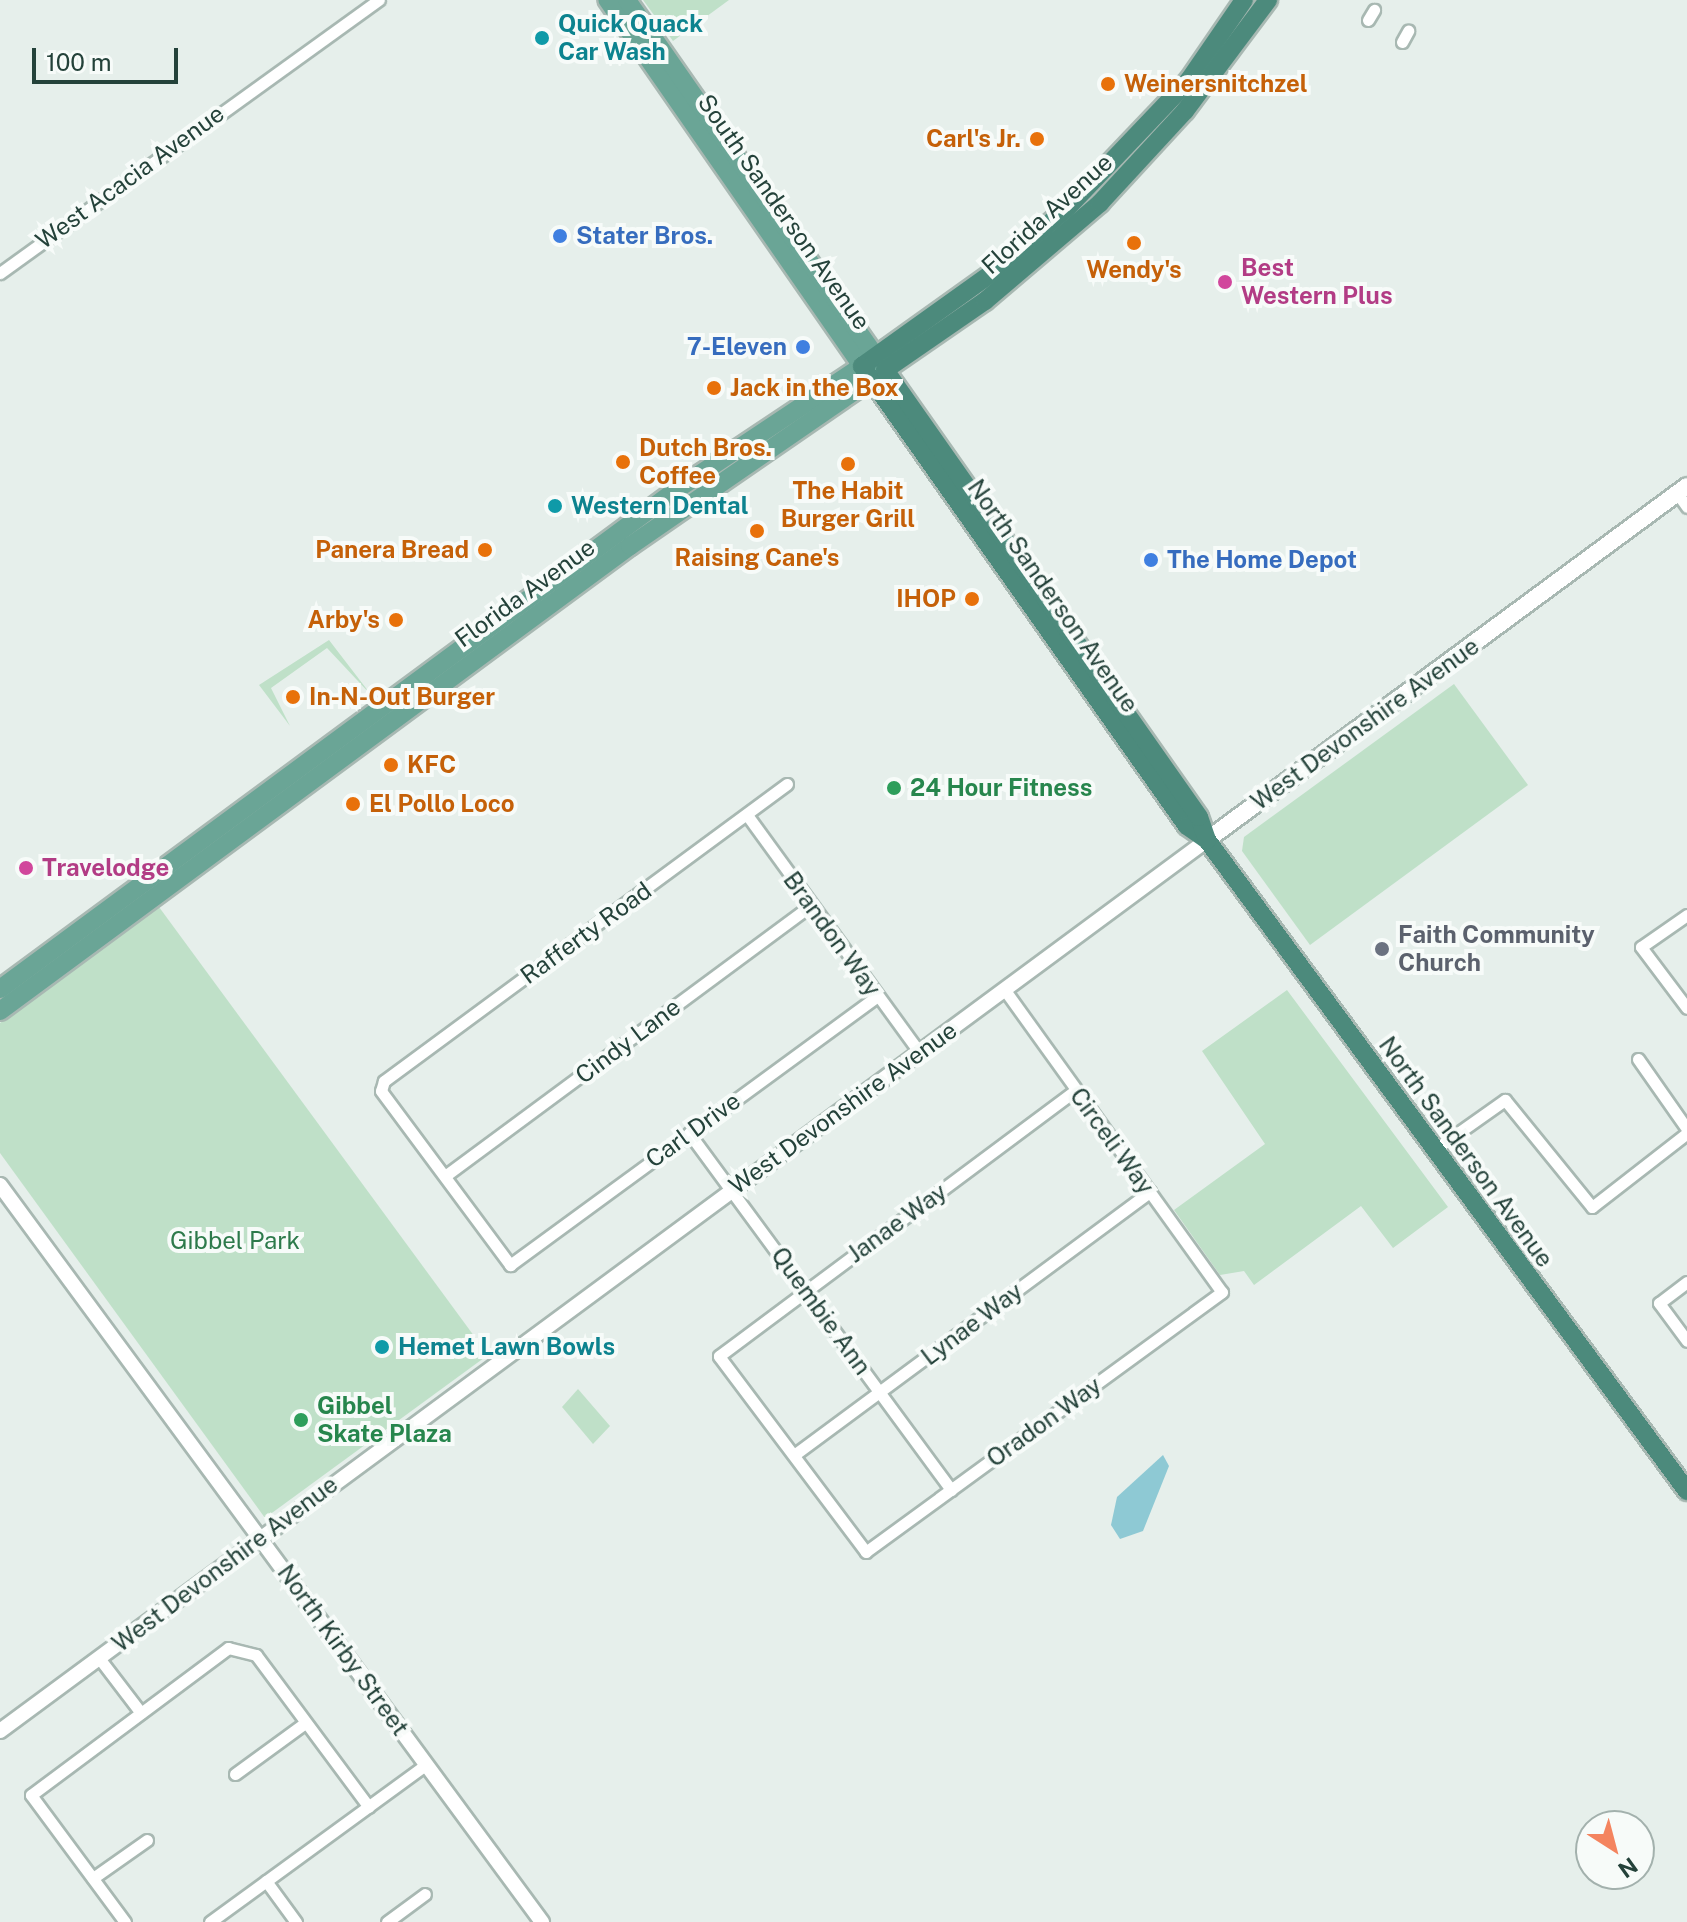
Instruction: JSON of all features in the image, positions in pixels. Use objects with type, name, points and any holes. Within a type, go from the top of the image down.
[{"type":"highway","name":"Florida Avenue","points":[[874,368],[1066,209],[1203,60],[1244,0]]},
{"type":"highway","name":"Florida Avenue","points":[[874,368],[985,301],[1123,179],[1268,0]]},
{"type":"highway","points":[[1123,179],[1118,172],[1190,89],[1203,60]]},
{"type":"highway","name":"North Sanderson Avenue","points":[[874,368],[948,489],[1187,826],[1207,840]]},
{"type":"highway","name":"North Sanderson Avenue","points":[[874,368],[1002,533],[1199,817],[1207,840],[1687,1491]]},
{"type":"highway","points":[[948,489],[958,487],[1002,533],[995,539],[962,508]]},
{"type":"main road","name":"South Sanderson Avenue","points":[[608,0],[732,179],[874,368]]},
{"type":"main road","name":"South Sanderson Avenue","points":[[627,0],[795,241],[874,368]]},
{"type":"main road","points":[[634,37],[666,57]]},
{"type":"main road","points":[[667,86],[730,161],[738,160]]},
{"type":"main road","points":[[732,179],[742,179],[795,241]]},
{"type":"main road","name":"Florida Avenue","points":[[0,989],[676,490],[874,368]]},
{"type":"main road","name":"Florida Avenue","points":[[0,1011],[874,368]]},
{"type":"main road","name":"West Devonshire Avenue","points":[[1207,840],[1684,495]]},
{"type":"main road","points":[[240,834],[237,824],[292,774]]},
{"type":"main road","points":[[165,889],[203,840]]},
{"type":"street","name":"West Acacia Avenue","points":[[0,273],[379,0]]},
{"type":"street","name":"Rafferty Road","points":[[445,1176],[381,1091],[384,1081],[787,784]]},
{"type":"street","name":"Brandon Way","points":[[747,815],[919,1052]]},
{"type":"street","name":"West Devonshire Avenue","points":[[0,1731],[1207,840]]},
{"type":"street","name":"Cindy Lane","points":[[445,1176],[811,905]]},
{"type":"street","points":[[1687,915],[1641,947],[1687,1008]]},
{"type":"street","name":"Circeli Way","points":[[1004,989],[1222,1292]]},
{"type":"street","name":"Carl Drive","points":[[445,1176],[510,1265],[877,996]]},
{"type":"street","points":[[1434,1150],[1505,1100],[1592,1207],[1687,1131],[1638,1059]]},
{"type":"street","name":"Janae Way","points":[[794,1455],[719,1356],[1075,1091]]},
{"type":"street","name":"Quembie Ann","points":[[689,1133],[951,1490]]},
{"type":"street","name":"North Kirby Street","points":[[0,1185],[542,1922]]},
{"type":"street","name":"Lynae Way","points":[[794,1455],[1150,1192]]},
{"type":"street","points":[[1687,1282],[1659,1303],[1687,1341]]},
{"type":"street","name":"Oradon Way","points":[[794,1455],[866,1552],[1222,1292]]},
{"type":"street","points":[[125,1922],[31,1795],[228,1648],[256,1655],[369,1807]]},
{"type":"street","points":[[99,1658],[141,1713]]},
{"type":"street","points":[[235,1774],[305,1723]]},
{"type":"street","points":[[210,1922],[427,1764]]},
{"type":"street","points":[[93,1878],[147,1840]]},
{"type":"street","points":[[266,1881],[296,1922]]},
{"type":"street","points":[[387,1922],[425,1894]]},
{"type":"green space","points":[[643,0],[729,0],[673,41]]},
{"type":"green space","points":[[329,640],[372,696],[327,648],[271,688],[290,726],[259,685]]},
{"type":"green space","points":[[1454,684],[1528,785],[1310,945],[1242,851],[1244,837]]},
{"type":"green space","name":"Gibbel Park","points":[[159,907],[488,1355],[265,1518],[0,1153],[0,1023]]},
{"type":"green space","points":[[1287,990],[1448,1207],[1393,1248],[1361,1206],[1254,1285],[1244,1271],[1220,1275],[1174,1210],[1265,1144],[1202,1051]]},
{"type":"green space","points":[[578,1389],[610,1426],[593,1444],[562,1407]]},
{"type":"water","points":[[1163,1455],[1169,1466],[1143,1531],[1120,1539],[1111,1525],[1117,1497]]},
{"type":"place","name":"Quick Quack Car Wash","points":[[542,38]]},
{"type":"place","name":"Weinersnitchzel","points":[[1108,84]]},
{"type":"place","name":"Carl's Jr.","points":[[1037,139]]},
{"type":"place","name":"Stater Bros.","points":[[560,236]]},
{"type":"place","name":"Wendy's","points":[[1134,243]]},
{"type":"place","name":"Best Western Plus","points":[[1225,282]]},
{"type":"place","name":"7-Eleven","points":[[803,347]]},
{"type":"place","name":"Jack in the Box","points":[[714,388]]},
{"type":"place","name":"Dutch Bros. Coffee","points":[[623,462]]},
{"type":"place","name":"The Habit Burger Grill","points":[[848,464]]},
{"type":"place","name":"Western Dental","points":[[555,506]]},
{"type":"place","name":"Raising Cane's","points":[[757,531]]},
{"type":"place","name":"Panera Bread","points":[[485,550]]},
{"type":"place","name":"The Home Depot","points":[[1151,560]]},
{"type":"place","name":"IHOP","points":[[972,599]]},
{"type":"place","name":"Arby's","points":[[396,620]]},
{"type":"place","name":"In-N-Out Burger","points":[[293,697]]},
{"type":"place","name":"KFC","points":[[391,765]]},
{"type":"place","name":"24 Hour Fitness","points":[[894,788]]},
{"type":"place","name":"El Pollo Loco","points":[[353,804]]},
{"type":"place","name":"Travelodge","points":[[26,868]]},
{"type":"place","name":"Faith Community Church","points":[[1382,949]]},
{"type":"place","name":"Hemet Lawn Bowls","points":[[382,1347]]},
{"type":"place","name":"Gibbel Skate Plaza","points":[[301,1420]]}]
